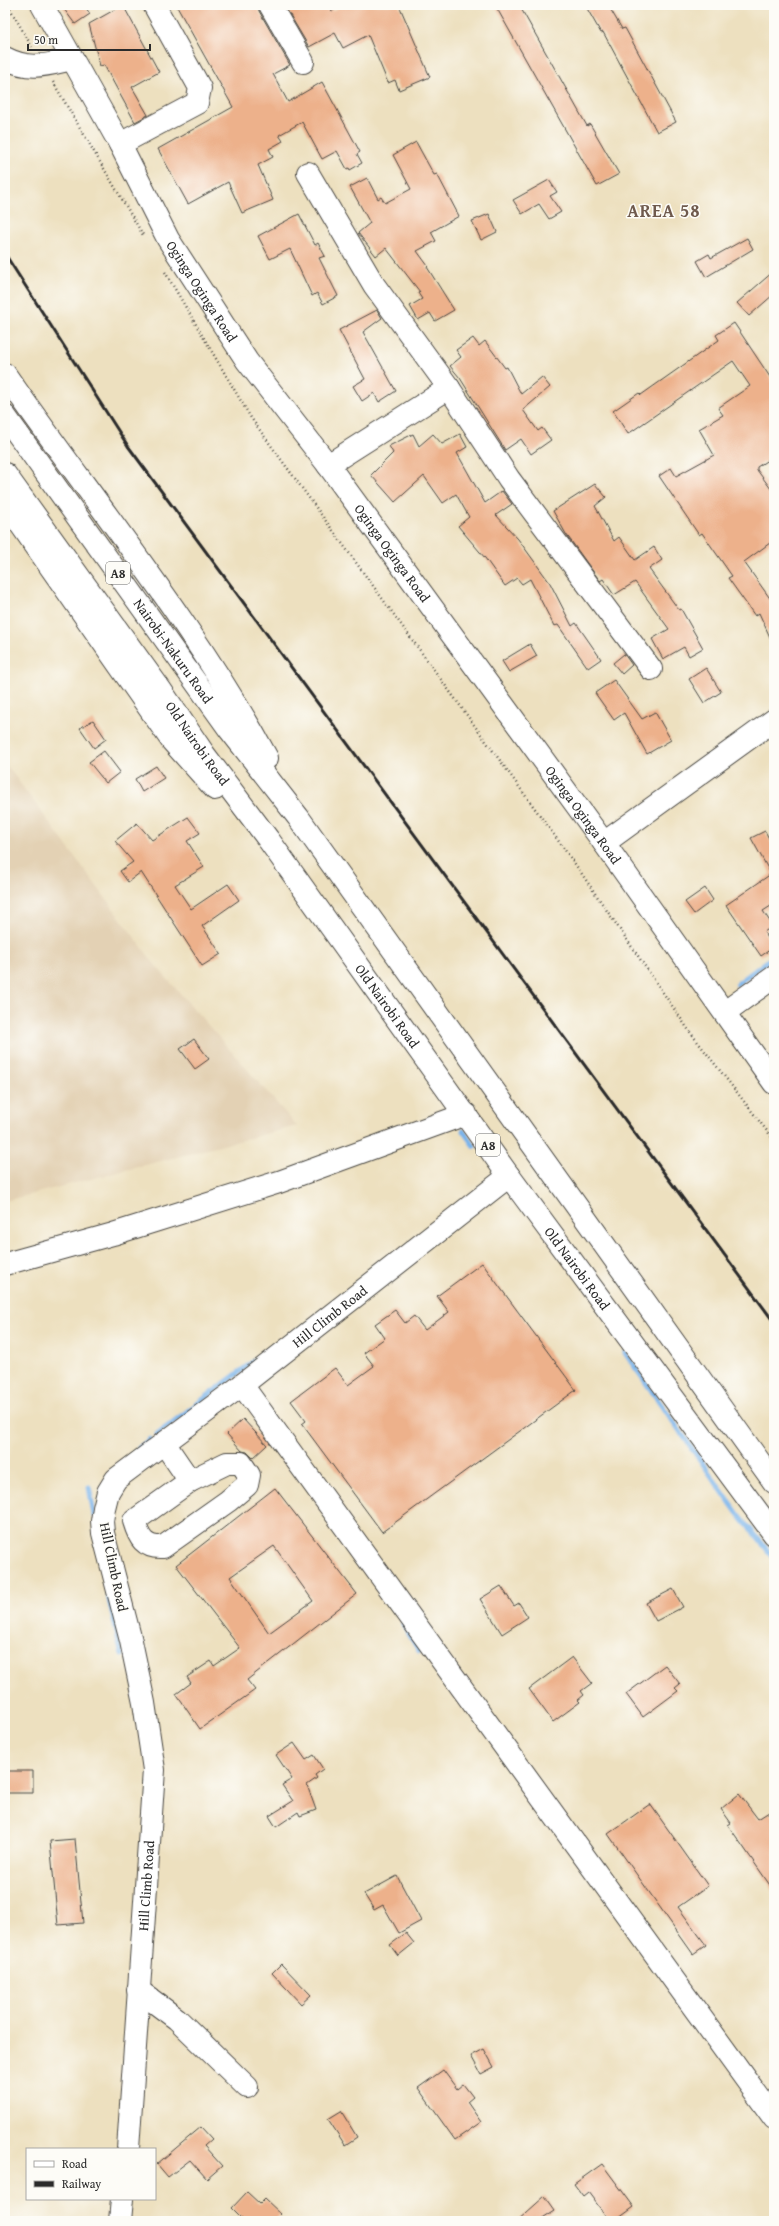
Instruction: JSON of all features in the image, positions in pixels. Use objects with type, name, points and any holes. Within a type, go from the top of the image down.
[{"type":"main road","name":"Oginga Oginga Road","points":[[42,5],[120,144],[168,239],[247,360],[328,465],[604,843],[774,1083]]},
{"type":"main road","points":[[120,144],[197,103],[200,88],[154,5]]},
{"type":"main road","points":[[270,5],[303,62]]},
{"type":"main road","points":[[5,58],[19,65],[43,65],[72,59]]},
{"type":"main road","points":[[308,173],[374,285],[449,388],[509,479],[651,669]]},
{"type":"main road","points":[[5,374],[123,537],[221,679],[260,746],[298,817]]},
{"type":"main road","points":[[328,465],[449,388]]},
{"type":"main road","name":"Nairobi-Nakuru Road","points":[[5,416],[230,730],[298,817]]},
{"type":"main road","name":"Old Nairobi Road","points":[[5,474],[160,689],[204,754],[268,839],[509,1176],[774,1534]]},
{"type":"main road","points":[[5,502],[172,741],[218,793],[268,839]]},
{"type":"main road","points":[[604,843],[774,720]]},
{"type":"main road","name":"A8","points":[[298,817],[774,1482]]},
{"type":"main road","points":[[725,1012],[774,977]]},
{"type":"main road","points":[[5,1264],[113,1234],[279,1182],[466,1114]]},
{"type":"main road","name":"Hill Climb Road","points":[[128,2148],[154,1763],[132,1649],[102,1521],[108,1492],[116,1480],[509,1176]]},
{"type":"main road","points":[[242,1384],[774,2118]]},
{"type":"main road","points":[[164,1443],[190,1481]]},
{"type":"main road","points":[[227,1463],[241,1463],[249,1475],[247,1485],[228,1501],[163,1547],[152,1547],[144,1542],[134,1521],[190,1481],[227,1463]]},
{"type":"main road","points":[[138,1990],[177,2019],[246,2087]]},
{"type":"main road","points":[[120,2221],[122,2200]]},
{"type":"path","points":[[8,5],[147,242]]},
{"type":"path","points":[[163,269],[250,418],[573,861],[690,1032],[774,1140]]},
{"type":"shaded area","points":[[5,763],[156,966],[297,1126],[5,1201]]},
{"type":"building","points":[[61,5],[84,5],[90,14],[75,24]]},
{"type":"building","points":[[123,5],[159,72],[132,87],[148,115],[135,122],[104,65],[100,66],[89,24]]},
{"type":"building","points":[[176,5],[258,5],[259,11],[290,65],[273,74],[288,102],[322,82],[360,152],[357,154],[362,163],[350,170],[349,168],[347,169],[337,151],[322,159],[302,122],[279,135],[283,141],[269,149],[273,157],[258,165],[273,200],[242,213],[228,182],[188,204],[158,149],[233,107]]},
{"type":"building","points":[[284,5],[329,5],[332,11],[343,5],[399,5],[430,77],[399,90],[395,80],[388,83],[368,35],[343,48],[335,33],[309,47]]},
{"type":"building","points":[[495,5],[519,5],[587,126],[590,124],[619,174],[597,186]]},
{"type":"building","points":[[585,5],[608,5],[622,29],[625,28],[676,122],[657,132],[603,32],[601,33]]},
{"type":"building","points":[[416,142],[434,175],[437,174],[459,216],[431,232],[436,241],[417,251],[428,266],[427,267],[454,310],[435,321],[430,313],[418,320],[410,306],[422,299],[418,293],[420,292],[386,248],[376,256],[358,233],[370,223],[350,187],[367,178],[378,199],[381,197],[385,203],[411,189],[393,155]]},
{"type":"building","points":[[549,180],[557,192],[550,196],[561,212],[549,219],[539,204],[522,214],[513,200]]},
{"type":"building","points":[[299,214],[315,245],[318,243],[325,256],[319,258],[338,296],[323,304],[317,293],[312,296],[290,249],[270,259],[258,236]]},
{"type":"building","points":[[489,214],[497,232],[481,240],[472,221]]},
{"type":"building","points":[[747,238],[753,249],[706,277],[697,261],[709,254],[711,258]]},
{"type":"building","points":[[774,271],[774,294],[749,316],[737,303]]},
{"type":"building","points":[[377,310],[382,318],[363,332],[396,391],[379,402],[374,393],[362,401],[353,386],[365,379],[339,330]]},
{"type":"building","points":[[734,323],[774,383],[774,456],[757,467],[757,470],[774,493],[774,540],[744,562],[774,604],[774,646],[759,613],[755,616],[728,578],[732,576],[702,533],[699,535],[659,476],[671,468],[676,476],[714,455],[699,429],[723,415],[718,408],[750,386],[733,361],[628,434],[613,411],[639,393],[641,395],[719,340],[716,335]]},
{"type":"building","points":[[473,338],[479,346],[485,341],[505,368],[507,367],[521,394],[542,377],[550,387],[523,410],[538,431],[542,428],[551,440],[531,454],[521,439],[505,450],[460,378],[450,366],[461,357],[456,350]]},
{"type":"building","points":[[413,434],[419,446],[433,434],[442,444],[460,434],[467,447],[457,453],[485,503],[502,491],[512,504],[496,515],[518,539],[550,583],[572,626],[576,623],[601,659],[588,668],[558,625],[554,626],[530,579],[522,584],[517,578],[505,586],[485,558],[458,526],[469,517],[456,494],[443,503],[424,476],[395,502],[371,475],[393,453],[389,446]]},
{"type":"building","points":[[595,484],[606,497],[595,506],[614,541],[619,537],[635,560],[654,547],[662,560],[649,569],[679,610],[681,609],[703,648],[689,656],[684,647],[663,659],[652,639],[669,629],[635,582],[614,595],[603,579],[600,581],[566,534],[553,511]]},
{"type":"building","points":[[530,644],[537,656],[509,672],[502,661]]},
{"type":"building","points":[[624,654],[632,665],[622,674],[613,663]]},
{"type":"building","points":[[706,668],[721,692],[704,703],[689,679]]},
{"type":"building","points":[[614,680],[642,719],[655,712],[671,740],[647,754],[624,713],[614,720],[595,693]]},
{"type":"building","points":[[93,720],[106,739],[94,748],[80,728]]},
{"type":"building","points":[[104,751],[120,772],[106,783],[89,762]]},
{"type":"building","points":[[156,766],[164,778],[142,792],[135,779]]},
{"type":"building","points":[[188,817],[200,833],[187,841],[204,867],[175,885],[191,909],[228,884],[239,900],[202,926],[221,954],[202,966],[141,872],[128,882],[120,871],[133,862],[115,841],[137,823],[152,840]]},
{"type":"building","points":[[765,831],[774,848],[774,904],[763,911],[773,926],[764,932],[774,947],[761,956],[726,905],[771,874],[751,838]]},
{"type":"building","points":[[705,888],[713,900],[694,914],[685,902]]},
{"type":"building","points":[[194,1039],[209,1059],[195,1069],[180,1049]]},
{"type":"building","points":[[482,1263],[576,1390],[382,1532],[302,1424],[306,1421],[291,1401],[335,1368],[348,1385],[374,1366],[364,1353],[385,1338],[375,1324],[395,1310],[405,1323],[414,1316],[425,1330],[449,1312],[437,1296]]},
{"type":"building","points":[[243,1419],[267,1445],[253,1458],[247,1452],[242,1451],[227,1434]]},
{"type":"building","points":[[275,1488],[357,1594],[247,1680],[255,1690],[200,1729],[176,1694],[191,1683],[187,1677],[211,1661],[214,1666],[240,1648],[176,1565]],"holes":[[[274,1546],[313,1601],[269,1633],[230,1577]]]},
{"type":"building","points":[[501,1586],[514,1606],[519,1603],[528,1617],[502,1634],[480,1599]]},
{"type":"building","points":[[673,1589],[683,1607],[656,1621],[646,1603]]},
{"type":"building","points":[[572,1657],[592,1683],[581,1691],[584,1695],[578,1700],[580,1702],[553,1722],[529,1689]]},
{"type":"building","points":[[665,1665],[680,1684],[675,1688],[678,1691],[643,1717],[626,1694]]},
{"type":"building","points":[[294,1743],[306,1760],[314,1755],[323,1769],[315,1775],[317,1778],[307,1785],[316,1810],[300,1816],[298,1812],[276,1827],[269,1816],[293,1801],[282,1785],[292,1779],[276,1755]]},
{"type":"building","points":[[5,1771],[33,1771],[33,1793],[5,1793]]},
{"type":"building","points":[[739,1794],[758,1819],[769,1812],[774,1819],[774,1891],[728,1825],[731,1823],[721,1809]]},
{"type":"building","points":[[650,1804],[708,1886],[678,1907],[706,1945],[693,1954],[608,1834]]},
{"type":"building","points":[[75,1839],[83,1923],[58,1925],[50,1841]]},
{"type":"building","points":[[397,1876],[421,1921],[399,1933],[383,1905],[374,1910],[364,1894]]},
{"type":"building","points":[[406,1933],[414,1943],[398,1956],[390,1945]]},
{"type":"building","points":[[281,1964],[311,1995],[301,2004],[272,1973]]},
{"type":"building","points":[[484,2049],[494,2067],[481,2074],[471,2056]]},
{"type":"building","points":[[443,2070],[457,2089],[463,2084],[473,2097],[467,2102],[481,2122],[455,2140],[418,2088]]},
{"type":"building","points":[[341,2111],[357,2137],[345,2145],[328,2119]]},
{"type":"building","points":[[201,2127],[212,2139],[204,2146],[222,2166],[207,2179],[190,2160],[168,2177],[157,2164]]},
{"type":"building","points":[[602,2164],[634,2207],[615,2221],[612,2217],[609,2220],[588,2192],[583,2196],[574,2184]]},
{"type":"building","points":[[247,2192],[260,2204],[265,2199],[281,2214],[274,2221],[245,2221],[232,2208]]},
{"type":"building","points":[[545,2196],[555,2210],[538,2221],[517,2221]]},
{"type":"waterway","points":[[737,984],[774,956]]},
{"type":"waterway","points":[[463,1131],[474,1146]]},
{"type":"waterway","points":[[262,1355],[272,1348]]},
{"type":"waterway","points":[[625,1353],[738,1514],[774,1558]]},
{"type":"waterway","points":[[157,1434],[254,1361]]},
{"type":"waterway","points":[[139,1448],[150,1439]]},
{"type":"waterway","points":[[89,1487],[94,1515]]},
{"type":"waterway","points":[[108,1595],[122,1655]]},
{"type":"waterway","points":[[403,1624],[419,1651]]},
{"type":"railway","points":[[5,254],[128,446],[774,1322]]},
{"type":"district","name":"AREA 58","points":[[664,211]]}]
